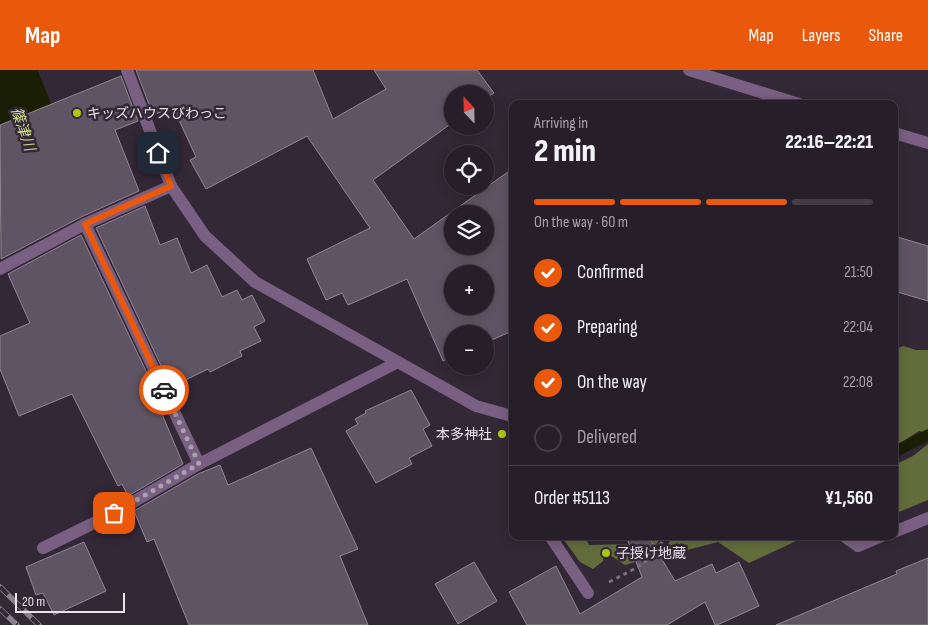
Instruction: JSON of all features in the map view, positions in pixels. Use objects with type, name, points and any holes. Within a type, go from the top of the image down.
[{"type":"street","points":[[127,70],[171,186],[204,236],[255,282],[476,406],[509,415]]},
{"type":"street","points":[[689,70],[786,100]]},
{"type":"street","points":[[898,134],[928,143]]},
{"type":"street","points":[[0,269],[85,224],[171,186]]},
{"type":"street","points":[[85,224],[199,464]]},
{"type":"street","points":[[44,548],[114,513],[199,464],[398,362]]},
{"type":"street","points":[[898,530],[928,518]]},
{"type":"street","points":[[553,540],[588,593]]},
{"type":"street","points":[[850,540],[858,546],[872,540]]},
{"type":"path","points":[[588,593],[642,565],[658,551],[663,540]]},
{"type":"green space","points":[[903,346],[916,350],[928,350],[928,429],[924,432],[919,431],[898,444],[898,348]]},
{"type":"green space","points":[[928,444],[928,500],[898,512],[898,463],[913,456]]},
{"type":"green space","points":[[564,540],[587,540],[589,545],[627,544],[632,552],[654,540],[659,540],[651,552],[643,559],[625,565],[610,555],[603,557],[603,561],[593,569],[580,562]]},
{"type":"green space","points":[[671,540],[798,540],[749,563],[718,542],[672,554],[666,558],[663,550]]},
{"type":"building","points":[[136,70],[313,70],[333,119],[386,89],[374,70],[477,70],[488,85],[444,85],[444,129],[373,180],[414,239],[444,218],[444,255],[494,255],[494,205],[462,205],[476,195],[494,195],[494,182],[509,171],[509,332],[494,339],[494,325],[444,325],[443,361],[407,279],[348,305],[342,293],[326,300],[307,259],[370,228],[307,136],[206,189],[190,160],[196,157],[173,107],[153,115]]},
{"type":"building","points":[[121,76],[138,121],[115,130],[139,191],[81,217],[1,259],[0,125]]},
{"type":"building","points":[[145,206],[160,245],[177,238],[191,273],[207,265],[222,297],[237,290],[242,300],[252,295],[265,321],[254,327],[261,341],[240,351],[242,356],[210,372],[208,369],[171,387],[96,228]]},
{"type":"building","points":[[81,235],[157,394],[154,395],[183,464],[128,496],[122,484],[118,486],[72,394],[19,416],[0,369],[0,336],[30,323],[8,274]]},
{"type":"building","points":[[898,237],[928,246],[928,301],[898,292]]},
{"type":"building","points":[[411,390],[430,425],[423,429],[432,446],[409,458],[412,464],[376,483],[346,431],[358,424],[355,419],[366,413],[365,411]]},
{"type":"building","points":[[311,448],[358,549],[340,556],[368,625],[189,625],[154,539],[147,542],[134,511],[198,474],[220,465],[228,485]]},
{"type":"building","points":[[628,540],[650,540],[675,581],[712,564],[716,573],[739,562],[759,606],[717,625],[715,625],[705,602],[667,625],[527,625],[509,592],[556,566],[580,614],[642,577]]},
{"type":"building","points":[[84,542],[106,591],[54,615],[43,593],[36,595],[26,567]]},
{"type":"building","points":[[928,558],[928,625],[776,625],[897,574],[896,571]]},
{"type":"building","points":[[474,562],[497,601],[458,624],[435,584]]},
{"type":"waterway","name":"篠津川","points":[[0,210],[24,180],[31,163],[32,154],[32,145],[2,70]]},
{"type":"waterway","points":[[898,450],[928,435]]},
{"type":"railway","points":[[0,587],[39,625]]},
{"type":"railway","points":[[0,609],[17,625]]},
{"type":"way so far","points":[[114,513],[199,464],[164,390]]},
{"type":"place","name":"キッズハウスびわっこ","points":[[77,113]]},
{"type":"place","name":"本多神社","points":[[502,434]]},
{"type":"place","name":"子授け地蔵","points":[[606,553]]},
{"type":"route","points":[[158,153],[171,186],[85,224],[164,390]]}]
